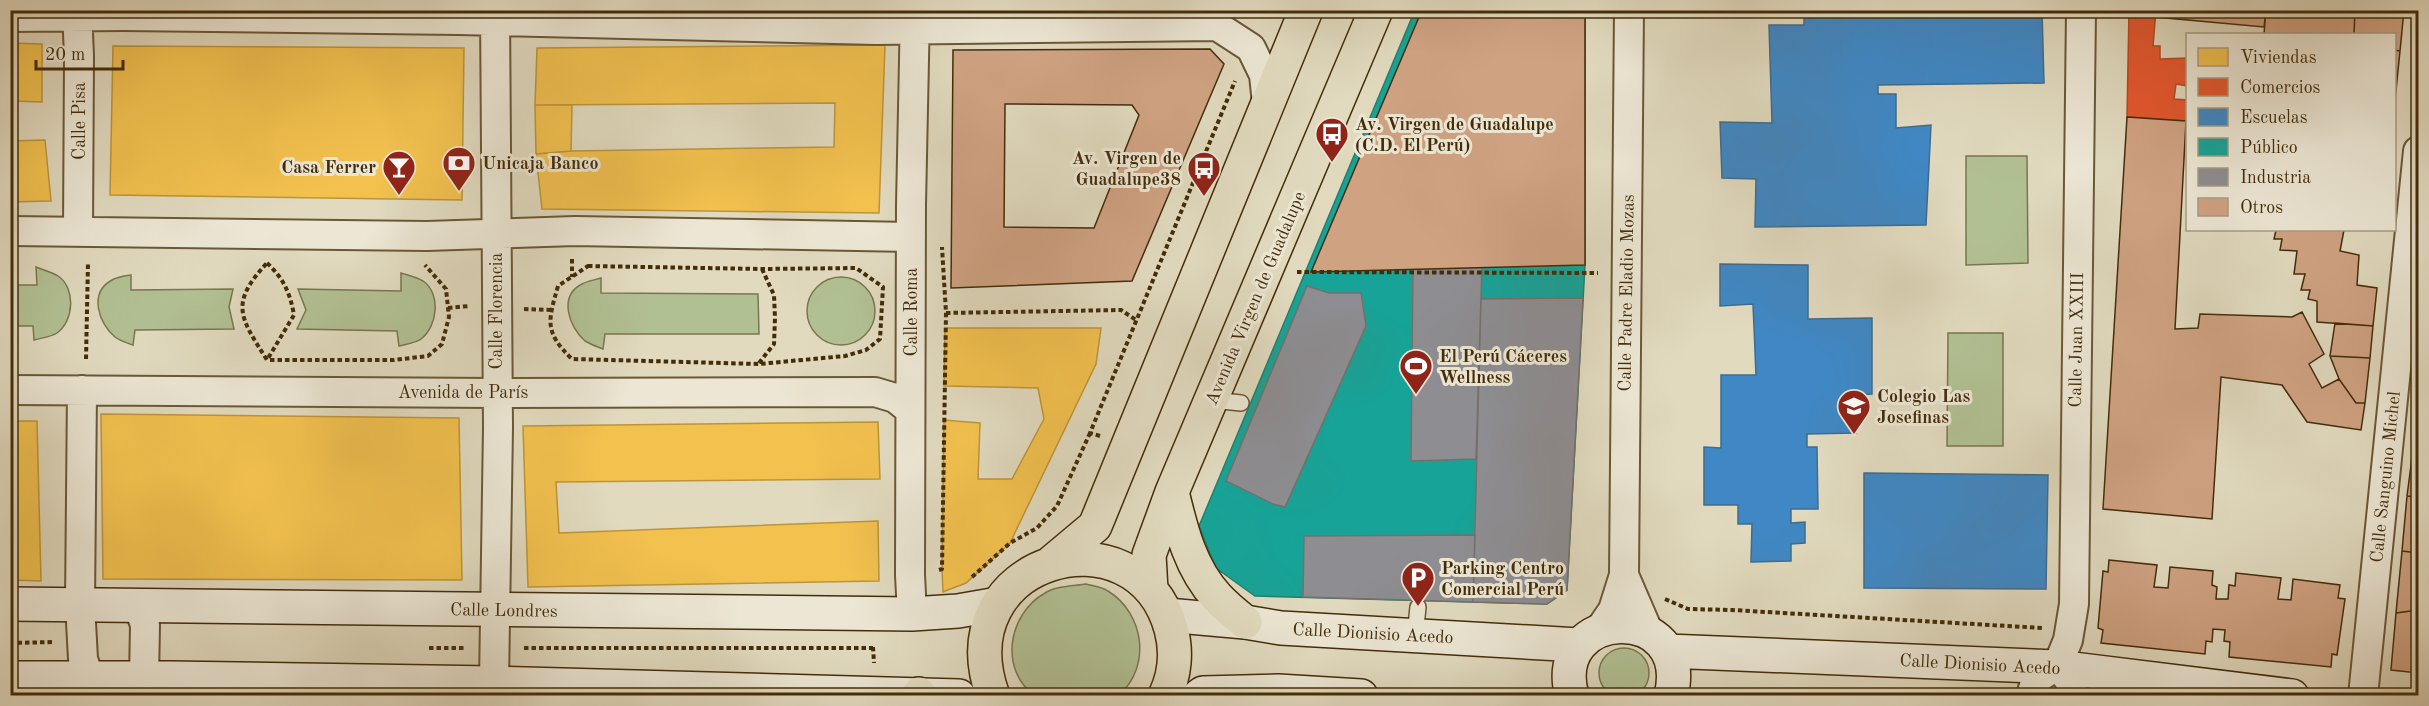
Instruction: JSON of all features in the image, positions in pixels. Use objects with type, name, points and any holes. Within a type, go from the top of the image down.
[{"type":"main road","points":[[993,696],[984,660],[986,631],[998,604],[1012,585],[1030,572],[1052,562],[1095,526],[1306,10]]},
{"type":"main road","name":"Avenida Virgen de Guadalupe","points":[[1165,696],[1174,668],[1174,641],[1159,602],[1149,555],[1172,492],[1227,401],[1376,10]]},
{"type":"main road","points":[[1172,492],[1192,562],[1216,597],[1245,622]]},
{"type":"main road","points":[[1052,562],[1078,558],[1105,561],[1130,573],[1159,602]]},
{"type":"main road","name":"Calle Dionisio Acedo","points":[[1159,602],[1281,628],[1417,622],[1590,637],[1617,625],[1633,626],[1658,642],[2057,667],[2292,696]]},
{"type":"main road","name":"Calle Londres","points":[[10,604],[912,614],[958,611],[998,604]]},
{"type":"main road","points":[[1572,696],[1568,677],[1571,660],[1590,637]]},
{"type":"main road","points":[[1658,642],[1674,674],[1671,696]]},
{"type":"main road","points":[[10,678],[90,680],[144,687],[494,683],[959,696]]},
{"type":"main road","points":[[1199,696],[1203,693],[1278,691],[1360,696]]},
{"type":"street","name":"Calle Padre Eladio Mozas","points":[[1590,637],[1613,610],[1624,575],[1629,10]]},
{"type":"street","name":"Calle Juan XXIII","points":[[2032,696],[2036,681],[2042,674],[2057,667],[2068,640],[2074,604],[2081,10]]},
{"type":"street","points":[[10,17],[77,14],[495,16],[915,20],[1217,26],[1251,48],[1264,75],[1267,103]]},
{"type":"street","name":"Calle Pisa","points":[[77,14],[79,56],[78,231]]},
{"type":"street","name":"Calle Florencia","points":[[494,683],[497,393],[495,16]]},
{"type":"street","name":"Calle Roma","points":[[912,614],[910,410],[915,20]]},
{"type":"street","name":"Calle Sanguino Michel","points":[[2363,696],[2418,151]]},
{"type":"street","points":[[10,231],[427,236],[575,231],[911,237]]},
{"type":"street","name":"Avenida de París","points":[[10,390],[497,393],[875,392],[895,398],[910,410]]},
{"type":"street","points":[[82,390],[81,604],[83,660],[90,680]]},
{"type":"street","name":"Calle Padre Eladio Mozas","points":[[1624,575],[1658,642]]},
{"type":"street","points":[[138,605],[145,625],[144,687]]},
{"type":"street","points":[[2057,667],[2069,678],[2073,690],[2072,696]]},
{"type":"path","points":[[966,583],[1010,543],[1037,528],[1057,506],[1090,433],[1237,75]]},
{"type":"path","points":[[933,571],[942,569],[946,313],[942,246]]},
{"type":"path","points":[[77,262],[99,262]]},
{"type":"path","points":[[86,359],[88,262]]},
{"type":"path","points":[[256,263],[279,264]]},
{"type":"path","points":[[267,264],[254,277],[242,297],[244,317],[252,336],[267,360]]},
{"type":"path","points":[[267,264],[280,275],[290,293],[294,315],[267,360]]},
{"type":"path","points":[[255,360],[394,360],[428,356],[442,344],[449,317],[446,289],[427,265],[415,265]]},
{"type":"path","points":[[588,266],[856,268],[883,286],[880,339],[866,350],[845,356],[759,364],[572,359],[557,344],[549,318],[551,310],[558,286],[588,266]]},
{"type":"path","points":[[759,364],[774,344],[774,295],[762,269]]},
{"type":"path","points":[[1294,272],[1605,273]]},
{"type":"path","points":[[448,308],[477,306]]},
{"type":"path","points":[[522,308],[551,310]]},
{"type":"path","points":[[946,313],[1121,310],[1136,320]]},
{"type":"path","points":[[75,359],[96,359]]},
{"type":"path","points":[[1090,433],[1127,445]]},
{"type":"path","points":[[1662,597],[1688,609],[2047,628]]},
{"type":"path","points":[[874,639],[874,668]]},
{"type":"path","points":[[10,642],[61,642]]},
{"type":"path","points":[[537,644],[538,653]]},
{"type":"path","points":[[523,648],[873,648]]},
{"type":"green space","points":[[1966,156],[2027,156],[2028,263],[1966,265]]},
{"type":"green space","points":[[36,267],[64,281],[71,304],[70,313],[63,328],[55,334],[34,340],[33,326],[11,326],[10,285],[37,285]]},
{"type":"green space","points":[[401,273],[423,281],[433,293],[434,318],[427,333],[419,340],[399,346],[397,331],[297,329],[306,310],[298,289],[401,291]]},
{"type":"green space","points":[[131,275],[131,290],[233,289],[229,307],[234,329],[135,330],[133,345],[119,340],[104,324],[98,308],[98,300],[105,286],[114,279]]},
{"type":"green space","points":[[841,277],[854,280],[865,287],[872,298],[875,311],[872,324],[865,335],[854,342],[841,345],[828,342],[817,335],[810,324],[807,311],[810,298],[817,287],[828,280]]},
{"type":"green space","points":[[601,278],[601,293],[758,294],[759,334],[605,334],[603,349],[585,341],[579,335],[568,312],[570,296],[575,289],[584,283]]},
{"type":"green space","points":[[1948,333],[2003,333],[2003,446],[1947,446]]},
{"type":"green space","points":[[1086,584],[1108,591],[1130,613],[1139,641],[1136,670],[1119,695],[1034,695],[1023,684],[1012,657],[1016,628],[1032,602],[1045,593],[1059,588]]},
{"type":"green space","points":[[1619,648],[1629,648],[1642,655],[1649,668],[1649,678],[1642,691],[1629,698],[1619,698],[1610,694],[1603,687],[1599,678],[1599,668],[1603,659],[1610,652]]},
{"type":"building: Viviendas","points":[[10,43],[42,44],[42,102],[10,101]]},
{"type":"building: Viviendas","points":[[885,45],[879,213],[542,209],[536,154],[571,151],[834,147],[835,103],[535,105],[537,48]]},
{"type":"building: Viviendas","points":[[113,46],[464,48],[462,200],[110,195]]},
{"type":"building: Viviendas","points":[[535,105],[572,105],[571,151],[536,154]]},
{"type":"building: Viviendas","points":[[45,140],[51,201],[10,202],[10,141]]},
{"type":"building: Viviendas","points":[[945,328],[1101,328],[1096,364],[1010,543],[966,583],[943,592],[944,420],[980,423],[978,479],[1012,479],[1044,419],[1038,388],[944,386]]},
{"type":"building: Viviendas","points":[[101,414],[459,418],[462,580],[103,579]]},
{"type":"building: Viviendas","points":[[10,421],[37,421],[41,581],[10,580]]},
{"type":"building: Viviendas","points":[[878,422],[880,479],[556,482],[559,533],[878,521],[879,581],[528,587],[523,426]]},
{"type":"building: Comercios","points":[[2129,10],[2156,10],[2153,46],[2160,46],[2160,59],[2186,58],[2186,86],[2176,84],[2174,99],[2186,100],[2186,121],[2127,117]]},
{"type":"building: Escuelas","points":[[1804,10],[2042,10],[2044,83],[1878,85],[1878,94],[1896,94],[1896,128],[1931,125],[1926,225],[1755,227],[1756,179],[1722,178],[1720,122],[1772,123],[1769,25],[1804,25]]},
{"type":"building: Escuelas","points":[[1720,264],[1808,265],[1808,319],[1872,318],[1872,394],[1854,395],[1856,433],[1807,434],[1807,447],[1817,447],[1818,509],[1791,509],[1791,523],[1805,522],[1805,543],[1791,544],[1791,561],[1751,562],[1752,524],[1738,524],[1738,505],[1704,505],[1704,447],[1721,448],[1721,375],[1756,375],[1753,304],[1720,306]]},
{"type":"building: Escuelas","points":[[1864,473],[2048,475],[2046,589],[1864,588]]},
{"type":"building: Público","name":"El Perú Cáceres Wellness","points":[[1415,10],[1585,10],[1585,265],[1567,590],[1547,604],[1255,596],[1216,568],[1199,526]]},
{"type":"building: Industria","points":[[1413,265],[1482,266],[1476,459],[1411,461]]},
{"type":"building: Industria","points":[[1307,286],[1329,293],[1361,293],[1366,326],[1285,507],[1273,504],[1226,481]]},
{"type":"building: Industria","points":[[1583,298],[1567,590],[1547,604],[1473,602],[1481,299]]},
{"type":"building: Industria","points":[[1475,535],[1473,602],[1303,597],[1304,536]]},
{"type":"building: Otros","points":[[1422,10],[1585,10],[1585,265],[1311,272]]},
{"type":"building: Otros","points":[[2156,10],[2266,10],[2264,27],[2155,17]]},
{"type":"building: Otros","points":[[2266,10],[2355,10],[2354,33],[2264,33]]},
{"type":"building: Otros","points":[[2355,10],[2404,10],[2400,51],[2396,50],[2396,33],[2354,33]]},
{"type":"building: Otros","points":[[1210,49],[1224,64],[1132,281],[951,288],[953,50]],"holes":[[[1005,104],[1132,105],[1139,115],[1094,228],[1004,227]]]},
{"type":"building: Otros","points":[[2396,50],[2400,51],[2396,90]]},
{"type":"building: Otros","points":[[2127,117],[2186,121],[2175,329],[2198,328],[2200,314],[2292,317],[2302,312],[2324,354],[2309,364],[2322,388],[2339,379],[2356,403],[2365,403],[2361,430],[2307,422],[2282,385],[2221,377],[2212,519],[2103,509]]},
{"type":"building: Otros","points":[[2276,231],[2344,231],[2340,251],[2359,255],[2357,285],[2377,288],[2373,326],[2317,322],[2317,301],[2308,299],[2310,290],[2301,290],[2305,274],[2294,274],[2297,251],[2280,250],[2282,239],[2274,239]]},
{"type":"building: Otros","points":[[2335,323],[2373,326],[2370,358],[2330,356]]},
{"type":"building: Otros","points":[[2330,356],[2370,358],[2365,403],[2356,403],[2339,379]]},
{"type":"building: Otros","points":[[2418,405],[2418,442],[2414,442]]},
{"type":"building: Otros","points":[[2414,442],[2418,442],[2418,497],[2407,496]]},
{"type":"building: Otros","points":[[2407,496],[2418,497],[2418,553],[2402,551]]},
{"type":"building: Otros","points":[[2402,551],[2418,553],[2418,610],[2396,613]]},
{"type":"building: Otros","points":[[2109,560],[2157,565],[2154,587],[2168,588],[2170,567],[2213,571],[2212,585],[2217,587],[2216,599],[2228,599],[2229,585],[2235,586],[2236,573],[2281,578],[2278,599],[2291,600],[2293,579],[2340,585],[2338,598],[2345,599],[2337,655],[2332,654],[2331,667],[2229,657],[2230,642],[2224,641],[2225,630],[2213,629],[2212,642],[2206,641],[2205,654],[2101,643],[2103,630],[2098,628],[2103,571],[2108,572]]},
{"type":"building: Otros","points":[[2418,610],[2418,673],[2391,670],[2396,613]]},
{"type":"place","name":"Av. Virgen de Guadalupe (C.D. El Perú)","points":[[1332,163]]},
{"type":"place","name":"Unicaja Banco","points":[[459,192]]},
{"type":"place","name":"Casa Ferrer","points":[[399,196]]},
{"type":"place","name":"Av. Virgen de Guadalupe38","points":[[1204,197]]},
{"type":"place","name":"El Perú Cáceres Wellness","points":[[1416,395]]},
{"type":"place","name":"Colegio Las Josefinas","points":[[1854,435]]},
{"type":"place","name":"Parking Centro Comercial Perú","points":[[1418,607]]}]
